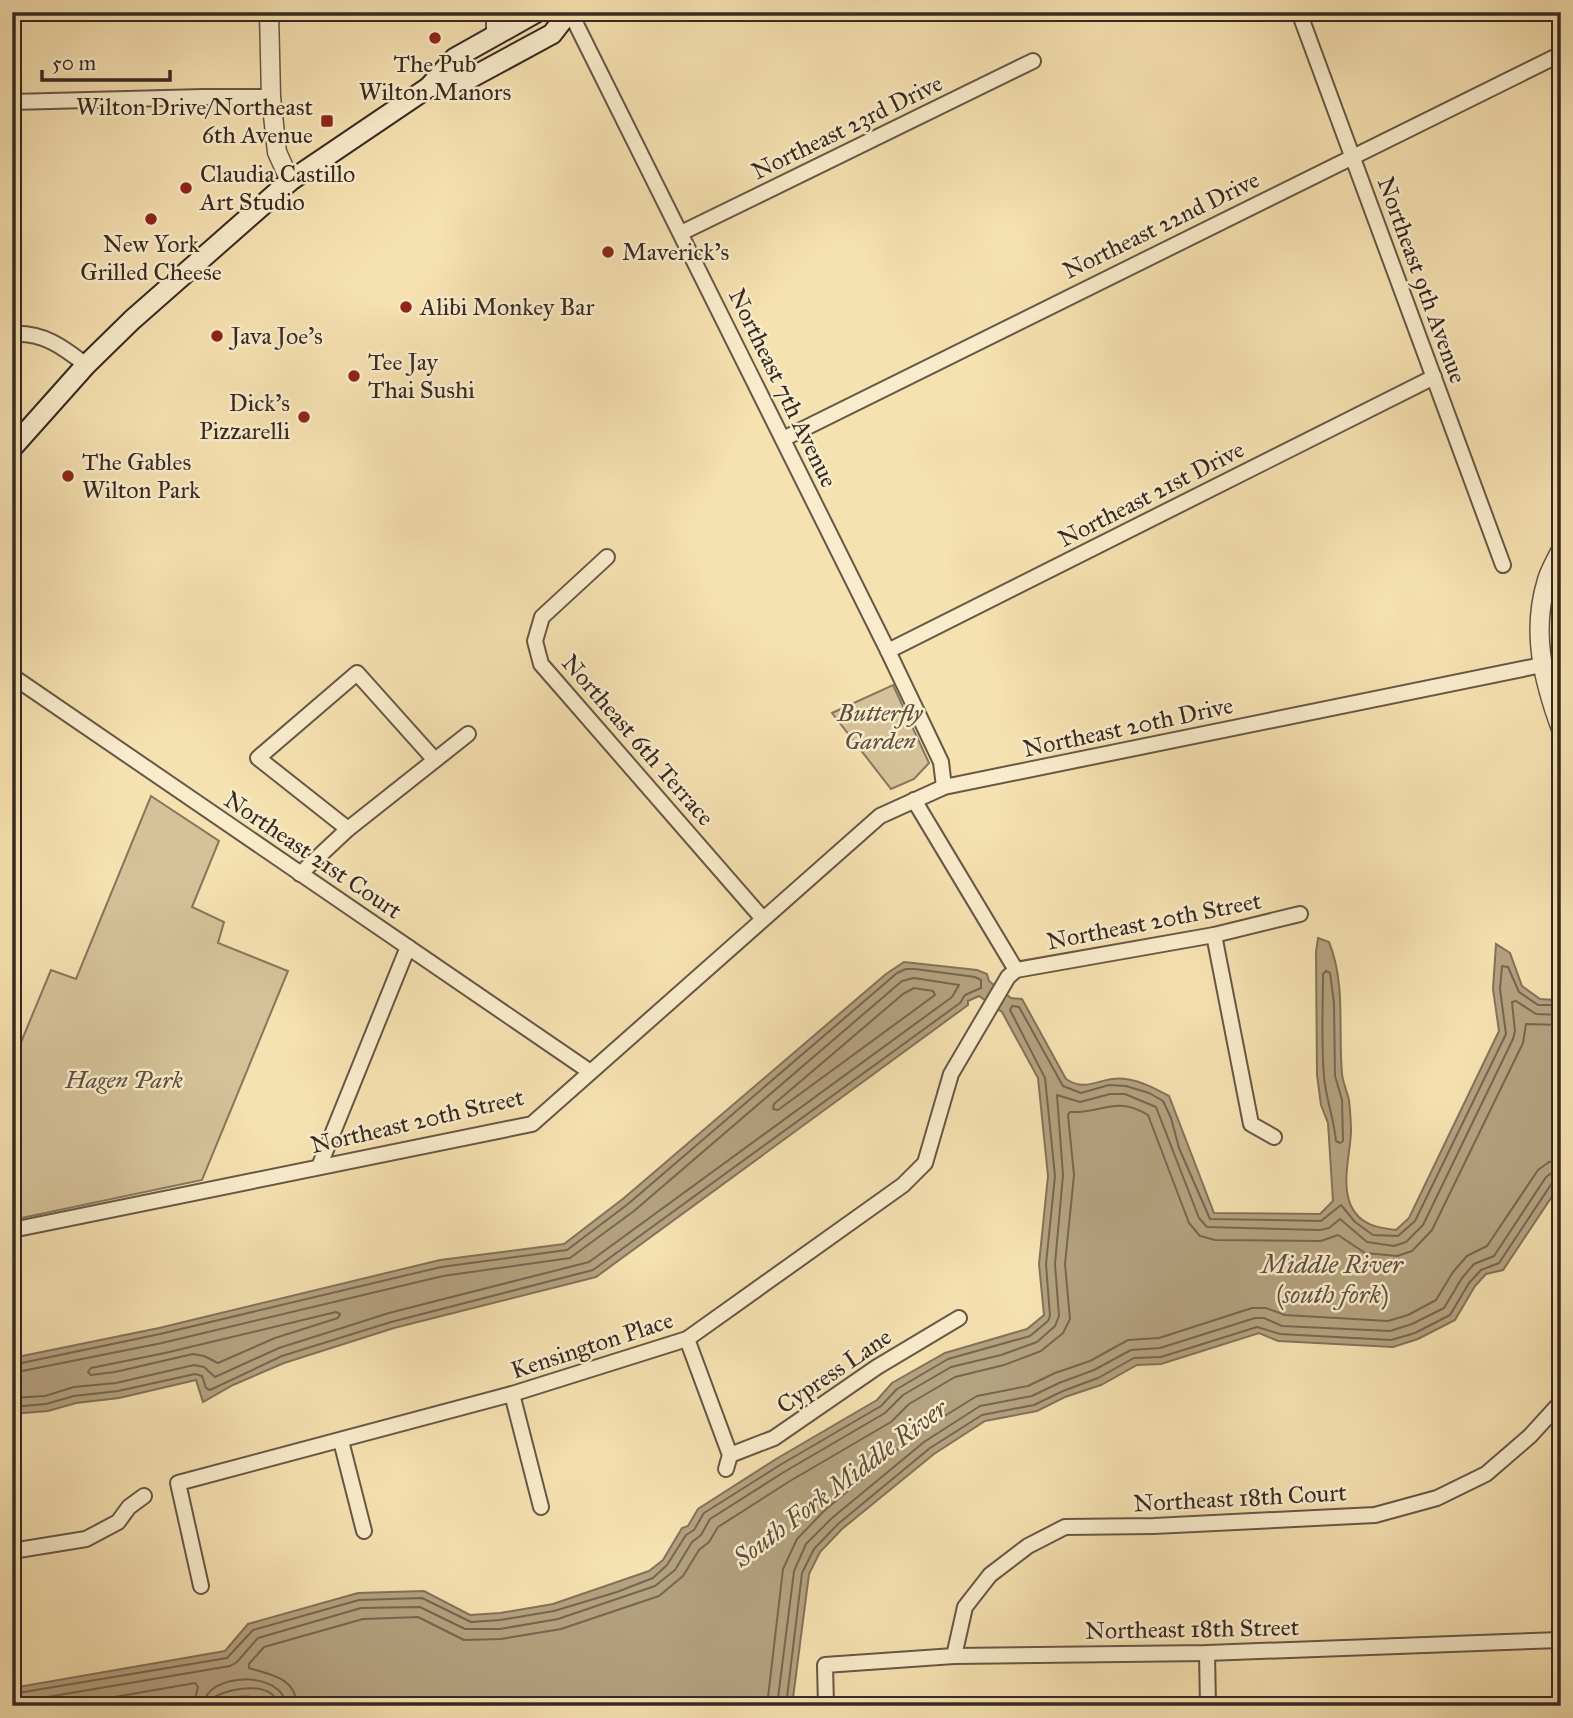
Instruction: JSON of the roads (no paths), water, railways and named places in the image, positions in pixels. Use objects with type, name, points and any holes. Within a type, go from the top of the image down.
[{"type":"main road","points":[[12,449],[86,365],[132,320],[290,181],[429,87],[455,58],[537,12]]},
{"type":"main road","points":[[429,87],[467,80],[552,34],[569,12]]},
{"type":"street","points":[[269,12],[271,97],[277,152],[290,181]]},
{"type":"street","points":[[494,12],[494,36]]},
{"type":"street","name":"Northeast 7th Avenue","points":[[569,12],[888,651],[941,762],[944,787]]},
{"type":"street","name":"Northeast 9th Avenue","points":[[1299,12],[1503,565]]},
{"type":"street","name":"Northeast 22nd Drive","points":[[783,439],[1561,54]]},
{"type":"street","name":"Northeast 23rd Drive","points":[[681,233],[1033,61]]},
{"type":"street","points":[[12,102],[271,97]]},
{"type":"street","points":[[12,334],[38,335],[61,345],[86,365]]},
{"type":"street","name":"Northeast 21st Drive","points":[[888,651],[1434,377]]},
{"type":"street","points":[[1561,550],[1547,580],[1540,620],[1546,688],[1561,729]]},
{"type":"street","name":"Northeast 6th Terrace","points":[[607,557],[542,617],[536,641],[541,664],[763,919]]},
{"type":"street","name":"Northeast 20th Drive","points":[[763,919],[880,816],[944,787],[1542,665]]},
{"type":"street","points":[[348,829],[258,758],[357,673],[434,759]]},
{"type":"street","name":"Northeast 21st Court","points":[[12,676],[589,1071]]},
{"type":"street","points":[[300,874],[348,829],[468,734]]},
{"type":"street","points":[[914,800],[1016,970]]},
{"type":"street","name":"Northeast 20th Street","points":[[1016,970],[1214,935],[1300,915]]},
{"type":"street","name":"Northeast 20th Street","points":[[12,1230],[532,1124],[763,919]]},
{"type":"street","points":[[1214,935],[1251,1124],[1274,1137]]},
{"type":"street","points":[[319,1167],[408,947]]},
{"type":"street","name":"Kensington Place","points":[[201,1586],[178,1483],[512,1394],[687,1339],[903,1185],[925,1163],[951,1073],[1008,976],[1016,970]]},
{"type":"street","name":"Cypress Lane","points":[[687,1339],[728,1462],[774,1438],[877,1367],[959,1318]]},
{"type":"street","points":[[512,1394],[541,1507]]},
{"type":"street","name":"Northeast 18th Court","points":[[954,1656],[965,1607],[990,1575],[1028,1546],[1065,1527],[1154,1526],[1375,1514],[1437,1498],[1486,1474],[1530,1436],[1561,1402]]},
{"type":"street","points":[[341,1441],[364,1531]]},
{"type":"street","points":[[12,1551],[86,1539],[118,1522],[129,1507],[144,1496]]},
{"type":"street","name":"Northeast 18th Street","points":[[826,1706],[825,1665],[954,1656],[1207,1653],[1561,1640]]},
{"type":"street","points":[[1207,1653],[1208,1706]]},
{"type":"water","points":[[1318,938],[1329,942],[1340,991],[1342,1074],[1349,1100],[1351,1124],[1346,1179],[1348,1197],[1359,1217],[1376,1227],[1396,1230],[1409,1218],[1499,1031],[1493,989],[1496,944],[1510,953],[1522,986],[1540,999],[1561,998],[1561,1183],[1503,1270],[1486,1274],[1475,1286],[1455,1320],[1418,1339],[1393,1347],[1278,1341],[1259,1333],[1161,1364],[1137,1365],[1101,1385],[1065,1397],[1037,1411],[985,1421],[934,1454],[842,1529],[820,1552],[809,1574],[792,1706],[278,1706],[246,1696],[231,1698],[214,1706],[12,1706],[12,1688],[225,1651],[248,1624],[358,1593],[424,1591],[470,1615],[500,1613],[553,1604],[649,1571],[663,1560],[682,1528],[688,1526],[698,1509],[776,1459],[877,1400],[892,1383],[945,1353],[1027,1329],[1044,1315],[1039,1264],[1048,1176],[1038,1078],[1002,1012],[979,996],[968,1001],[968,1005],[596,1277],[394,1328],[284,1363],[233,1385],[203,1402],[196,1380],[119,1398],[76,1403],[48,1411],[12,1414],[12,1358],[159,1328],[440,1260],[564,1244],[624,1198],[886,974],[904,962],[977,970],[987,974],[989,981],[1011,998],[1022,999],[1066,1079],[1088,1085],[1109,1079],[1126,1079],[1143,1083],[1169,1096],[1214,1213],[1320,1214],[1333,1201],[1328,1123],[1321,1105],[1317,1075]]},
{"type":"place","name":"The Pub Wilton Manors","points":[[435,38]]},
{"type":"place","name":"Wilton Drive/Northeast 6th Avenue","points":[[327,121]]},
{"type":"place","name":"Claudia Castillo Art Studio","points":[[186,188]]},
{"type":"place","name":"New York Grilled Cheese","points":[[151,219]]},
{"type":"place","name":"Maverick's","points":[[608,252]]},
{"type":"place","name":"Alibi Monkey Bar","points":[[406,307]]},
{"type":"place","name":"Java Joe's","points":[[217,336]]},
{"type":"place","name":"Tee Jay Thai Sushi","points":[[354,376]]},
{"type":"place","name":"Dick's Pizzarelli","points":[[304,417]]},
{"type":"place","name":"The Gables Wilton Park","points":[[68,476]]},
{"type":"park label","name":"Butterfly Garden","points":[[880,727]]},
{"type":"park label","name":"Hagen Park","points":[[124,1080]]},
{"type":"water label","name":"Middle River (south fork)","points":[[1332,1279]]},
{"type":"water label","name":"South Fork Middle River","points":[[840,1483]]}]
